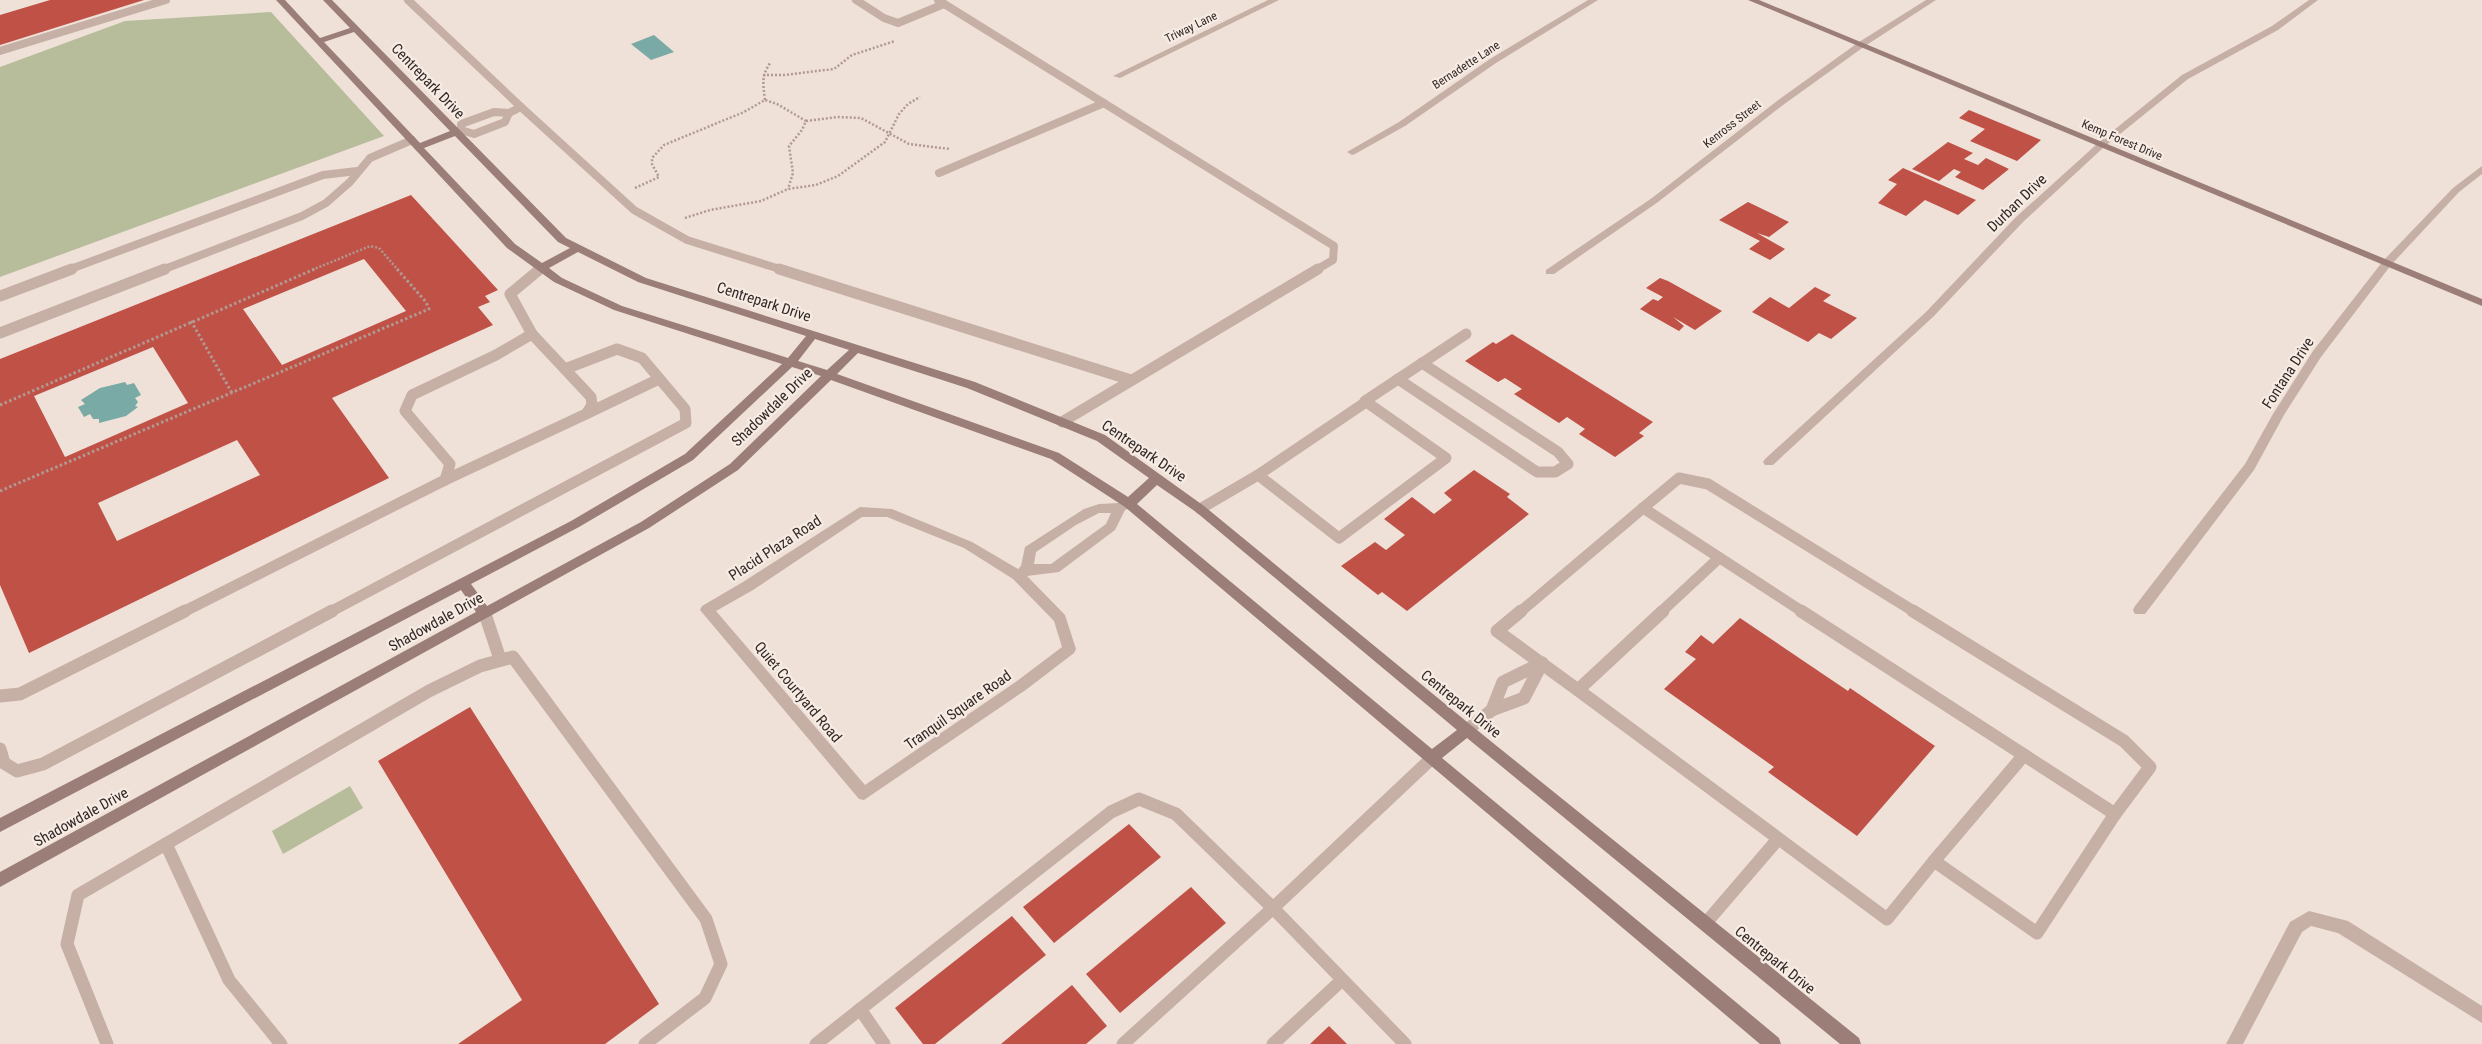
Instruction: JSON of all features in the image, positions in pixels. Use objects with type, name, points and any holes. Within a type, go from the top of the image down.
[{"type":"street","points":[[280,0],[511,246],[558,280],[618,308],[829,376],[1055,456],[1124,506],[1432,758],[1773,1044]]},
{"type":"street","name":"Centrepark Drive","points":[[327,0],[459,131],[562,240],[642,280],[971,385],[1100,438],[1200,509],[1467,730],[1853,1044]]},
{"type":"street","name":"Triway Lane","points":[[1117,76],[1275,0]]},
{"type":"street","name":"Bernadette Lane","points":[[1352,152],[1402,124],[1493,61],[1594,0]]},
{"type":"street","name":"Kemp Forest Drive","points":[[1752,0],[1862,44],[2482,303]]},
{"type":"street","name":"Kenross Street","points":[[1550,272],[1655,200],[1780,103],[1862,44],[1932,0]]},
{"type":"street","name":"Durban Drive","points":[[1769,462],[1930,314],[2019,220],[2101,145],[2185,77],[2275,28],[2314,0]]},
{"type":"street","points":[[318,41],[355,29]]},
{"type":"street","points":[[415,144],[459,131]]},
{"type":"street","name":"Fontana Drive","points":[[2140,610],[2250,467],[2279,414],[2317,354],[2387,263],[2456,190],[2482,169]]},
{"type":"street","points":[[541,268],[578,248]]},
{"type":"street","name":"Shadowdale Drive","points":[[0,825],[575,524],[689,457],[790,363],[813,334]]},
{"type":"street","name":"Shadowdale Drive","points":[[0,880],[645,525],[734,467],[857,348]]},
{"type":"street","points":[[1124,506],[1095,510],[1030,550],[1022,572],[1054,569],[1111,527],[1124,506],[1156,478]]},
{"type":"street","name":"Placid Plaza Road","points":[[707,610],[860,512],[888,512],[968,545],[1022,572]]},
{"type":"street","name":"Tranquil Square Road","points":[[864,794],[1022,685],[1069,648],[1060,620],[1022,572]]},
{"type":"street","points":[[463,583],[485,614]]},
{"type":"street","name":"Quiet Courtyard Road","points":[[707,610],[864,794]]},
{"type":"street","points":[[1432,758],[1467,730]]},
{"type":"street","points":[[2234,1044],[2296,928],[2309,918],[2342,926],[2482,1015]]},
{"type":"lane","points":[[0,51],[166,0]]},
{"type":"lane","points":[[408,0],[634,210],[687,240],[1131,380]]},
{"type":"lane","points":[[856,0],[884,18],[898,23],[941,2],[1334,246],[1333,260],[1062,422]]},
{"type":"lane","points":[[939,173],[1104,104]]},
{"type":"lane","points":[[509,113],[506,122],[474,134],[459,131],[461,124],[494,112],[509,113],[521,107]]},
{"type":"lane","points":[[0,333],[302,216],[326,203],[350,182],[357,171],[370,158],[415,144]]},
{"type":"lane","points":[[0,296],[323,175],[357,171]]},
{"type":"lane","points":[[541,268],[510,294],[516,312],[525,321],[532,334],[592,397],[592,405],[586,414]]},
{"type":"lane","points":[[445,480],[450,464],[405,410],[412,395],[496,355],[532,334]]},
{"type":"lane","points":[[1200,509],[1258,475],[1466,334]]},
{"type":"lane","points":[[0,749],[4,763],[17,771],[43,764],[686,423],[685,409],[642,358],[617,349],[565,369]]},
{"type":"lane","points":[[1398,379],[1537,472],[1555,472],[1568,464],[1558,452],[1422,363]]},
{"type":"lane","points":[[0,696],[20,694],[445,480],[659,379]]},
{"type":"lane","points":[[1258,475],[1338,538],[1446,458],[1366,402]]},
{"type":"lane","points":[[1934,861],[2037,933],[2115,814],[2150,767],[2124,741],[1708,484],[1679,478],[1497,631],[1886,919],[1934,861],[2024,755]]},
{"type":"lane","points":[[1643,508],[2115,814]]},
{"type":"lane","points":[[1578,690],[1719,558]]},
{"type":"lane","points":[[485,614],[500,659]]},
{"type":"lane","points":[[107,1044],[67,944],[78,895],[429,691],[470,670],[500,659],[514,657],[706,919],[721,964],[705,998],[645,1044]]},
{"type":"lane","points":[[1467,730],[1492,710],[1524,698],[1542,663]]},
{"type":"lane","points":[[1492,710],[1503,682],[1542,663]]},
{"type":"lane","points":[[1123,1044],[1273,908],[1432,758]]},
{"type":"lane","points":[[816,1044],[1111,812],[1139,798],[1176,814],[1273,908],[1405,1044]]},
{"type":"lane","points":[[1706,924],[1778,839]]},
{"type":"lane","points":[[166,844],[229,980],[280,1044]]},
{"type":"lane","points":[[1273,1044],[1342,980]]},
{"type":"lane","points":[[860,1009],[884,1044]]},
{"type":"path","points":[[763,75],[784,75],[834,68],[852,55],[881,46],[902,36],[899,33],[898,23]]},
{"type":"path","points":[[765,100],[762,86],[763,75],[771,62]]},
{"type":"path","points":[[660,225],[710,210],[761,201],[788,190],[816,185],[838,176],[878,149],[891,134],[904,109],[920,97]]},
{"type":"path","points":[[619,196],[659,177],[652,164],[652,158],[664,145],[751,109],[765,100],[783,105],[797,118],[806,121],[856,117],[866,120],[916,146],[934,145],[955,152],[964,163]]},
{"type":"path","points":[[788,190],[793,180],[794,163],[789,146],[802,130],[806,121]]},
{"type":"path","points":[[0,405],[191,321],[370,246],[379,248],[429,309],[0,491]]},
{"type":"path","points":[[191,321],[232,393]]},
{"type":"green space","points":[[271,12],[384,136],[0,277],[0,67],[125,21]]},
{"type":"green space","points":[[350,786],[363,808],[283,854],[272,831]]},
{"type":"water","points":[[654,35],[674,52],[651,60],[631,44]]},
{"type":"water","points":[[125,382],[127,385],[134,383],[141,395],[135,398],[138,402],[135,406],[138,407],[126,416],[99,423],[99,419],[93,419],[90,414],[84,417],[78,407],[85,404],[81,400],[100,388]]},
{"type":"building","points":[[50,0],[144,0],[0,45],[0,15]]},
{"type":"building","points":[[1969,110],[2041,140],[2017,161],[1970,141],[1985,129],[1959,118]]},
{"type":"building","points":[[1948,142],[1973,153],[1964,159],[1978,165],[1986,158],[2009,169],[1983,190],[1955,177],[1961,172],[1954,169],[1939,181],[1912,169]]},
{"type":"building","points":[[1903,168],[1976,200],[1958,215],[1925,200],[1906,216],[1878,203],[1897,184],[1888,180]]},
{"type":"building","points":[[411,195],[498,290],[485,296],[490,302],[478,307],[493,325],[332,398],[389,478],[29,653],[0,585],[0,359]],"holes":[[[364,259],[406,311],[282,365],[243,309]],[[153,347],[188,403],[65,457],[34,396]],[[237,440],[260,475],[117,541],[98,503]]]},
{"type":"building","points":[[1748,202],[1789,222],[1769,237],[1757,233],[1785,249],[1770,260],[1749,249],[1760,241],[1719,220]]},
{"type":"building","points":[[1660,278],[1722,311],[1695,330],[1673,317],[1684,326],[1679,331],[1640,309],[1653,299],[1658,301],[1663,297],[1646,288]]},
{"type":"building","points":[[1815,287],[1831,295],[1823,301],[1857,318],[1831,339],[1819,333],[1808,342],[1752,312],[1770,297],[1789,308]]},
{"type":"building","points":[[1512,334],[1653,422],[1639,433],[1644,436],[1615,457],[1579,434],[1585,429],[1567,417],[1559,423],[1514,394],[1522,389],[1505,378],[1498,382],[1465,361],[1493,342],[1496,344]]},
{"type":"building","points":[[1474,470],[1510,494],[1507,497],[1529,514],[1407,611],[1382,592],[1378,595],[1341,566],[1375,542],[1386,550],[1405,535],[1384,519],[1412,497],[1434,514],[1452,500],[1444,493]]},
{"type":"building","points":[[1740,618],[1848,691],[1850,688],[1935,746],[1857,836],[1768,772],[1774,767],[1664,689],[1696,659],[1685,652],[1701,635],[1713,644]]},
{"type":"building","points":[[470,707],[659,1004],[605,1044],[458,1044],[522,1000],[378,761]]},
{"type":"building","points":[[1129,824],[1161,857],[1054,943],[1023,907]]},
{"type":"building","points":[[1191,887],[1226,923],[1120,1013],[1086,974]]},
{"type":"building","points":[[1012,916],[1046,955],[935,1044],[923,1044],[895,1008]]},
{"type":"building","points":[[1072,985],[1107,1026],[1086,1044],[1001,1044]]},
{"type":"building","points":[[1329,1026],[1347,1044],[1310,1044]]}]
